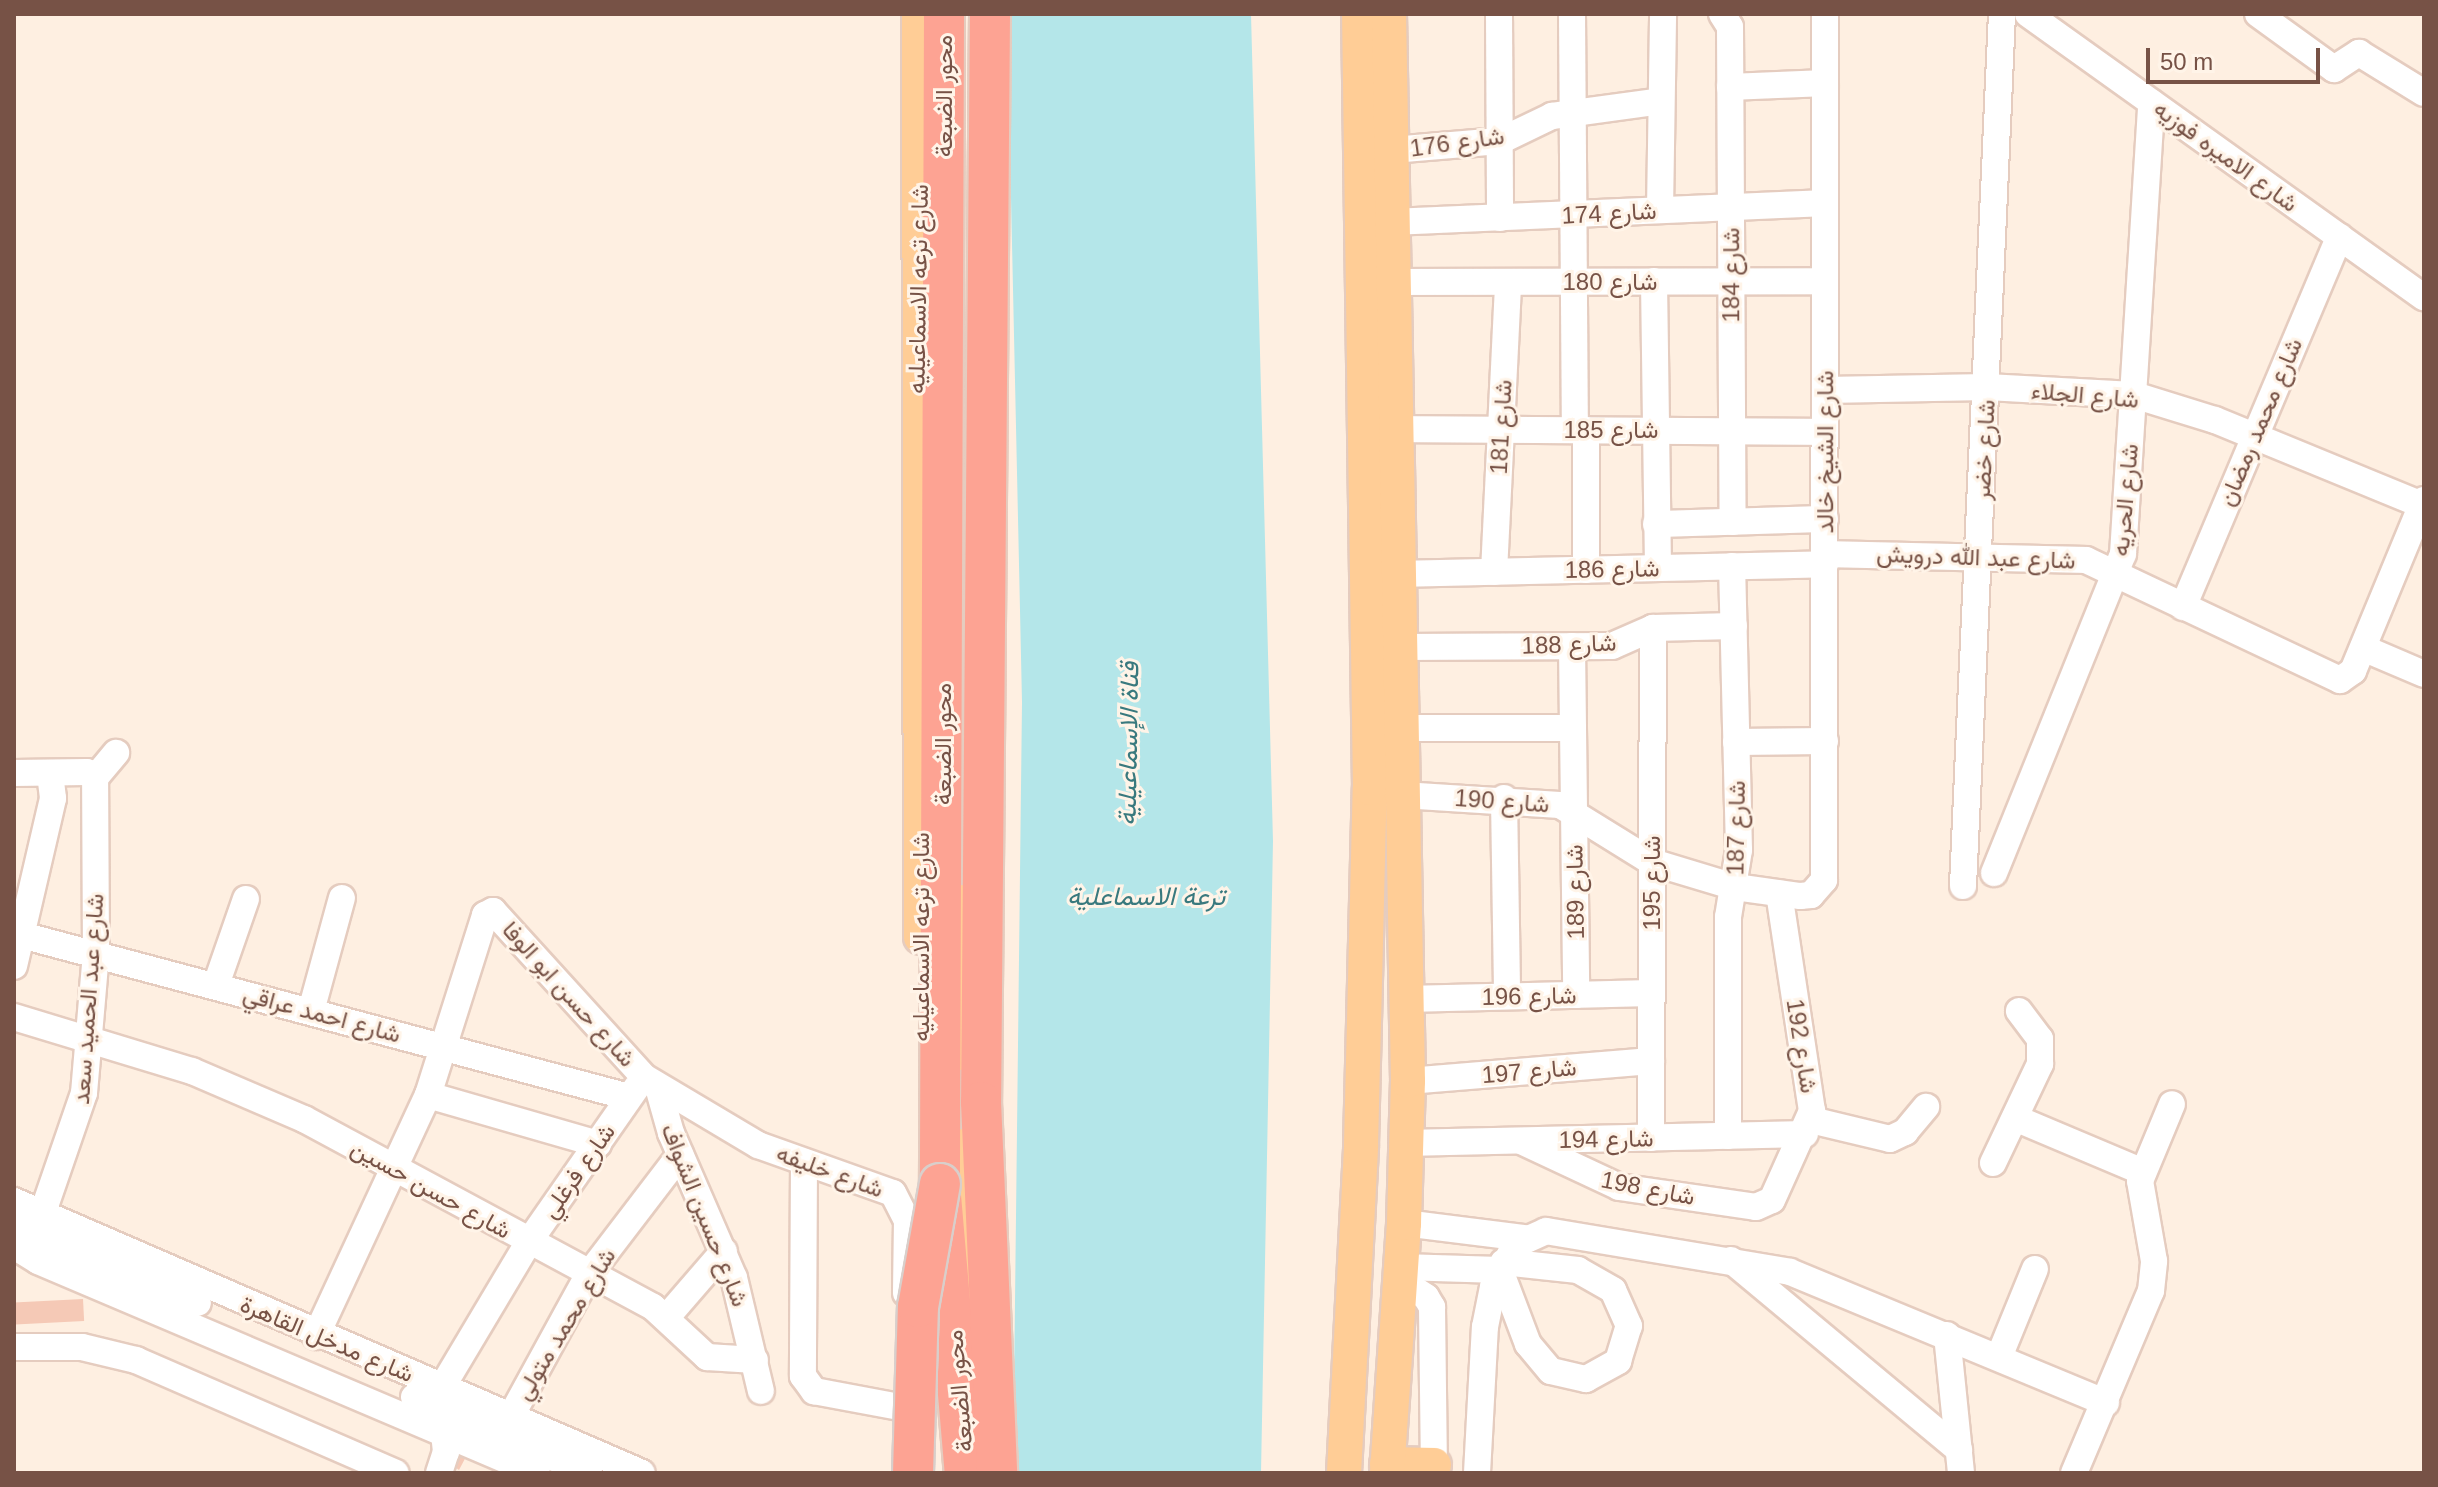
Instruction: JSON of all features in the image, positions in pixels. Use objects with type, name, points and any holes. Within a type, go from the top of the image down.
[{"type":"highway","name":"محور الضبعة","points":[[944,14],[940,1184],[965,1473]]},
{"type":"highway","name":"محور الضبعة","points":[[990,14],[981,1102],[997,1473]]},
{"type":"highway","points":[[913,1473],[918,1307],[940,1184]]},
{"type":"main road","name":"شارع ترعه الاسماعيليه","points":[[903,1473],[918,1420],[921,1378],[919,14]]},
{"type":"main road","name":"شارع ترعه الاسماعيليه","points":[[951,14],[955,605],[972,1473]]},
{"type":"main road","points":[[1344,1473],[1360,1176],[1370,788],[1359,14]]},
{"type":"main road","points":[[1389,14],[1408,1081],[1404,1223],[1387,1469],[1434,1469]]},
{"type":"street","points":[[1499,14],[1500,218]]},
{"type":"street","points":[[1572,14],[1573,283],[1586,570]]},
{"type":"street","points":[[1660,210],[1663,14]]},
{"type":"street","name":"شارع الشيخ خالد","points":[[1819,889],[1825,870],[1825,14]]},
{"type":"street","name":"شارع خضر","points":[[1963,886],[2002,14]]},
{"type":"street","name":"شارع الاميره فوزيه","points":[[2028,14],[2424,298]]},
{"type":"street","points":[[2258,14],[2334,69],[2356,52],[2424,93]]},
{"type":"street","name":"شارع 184","points":[[1726,21],[1730,87],[1733,522]]},
{"type":"street","points":[[1730,87],[1825,83]]},
{"type":"street","name":"شارع 176","points":[[1392,150],[1500,141],[1535,122],[1572,113],[1661,101]]},
{"type":"street","name":"شارع الحريه","points":[[1994,873],[2117,572],[2125,535],[2151,103]]},
{"type":"street","name":"شارع 174","points":[[1393,222],[1825,203]]},
{"type":"street","name":"شارع محمد رمضان","points":[[2183,607],[2339,237]]},
{"type":"street","points":[[1654,281],[1658,568]]},
{"type":"street","name":"شارع 180","points":[[1394,282],[1825,281]]},
{"type":"street","name":"شارع 181","points":[[1494,572],[1508,282]]},
{"type":"street","name":"شارع الجلاء","points":[[1825,390],[1987,387],[2134,395],[2254,435],[2423,502]]},
{"type":"street","name":"شارع 185","points":[[1396,429],[1825,432]]},
{"type":"street","points":[[2423,502],[2363,648],[2424,674]]},
{"type":"street","points":[[1656,524],[1825,519]]},
{"type":"street","name":"شارع عبد الله درويش","points":[[1825,559],[2069,557],[2117,572],[2183,607],[2340,680],[2353,671],[2363,648]]},
{"type":"street","name":"شارع 186","points":[[1398,574],[1732,566],[1825,559]]},
{"type":"street","name":"شارع 187","points":[[1728,1136],[1728,917],[1735,887],[1732,566]]},
{"type":"street","name":"شارع 188","points":[[1399,647],[1622,645],[1653,628],[1734,626]]},
{"type":"street","name":"شارع 195","points":[[1651,1138],[1653,628]]},
{"type":"street","name":"شارع 189","points":[[1572,646],[1576,995]]},
{"type":"street","points":[[1401,728],[1573,728]]},
{"type":"street","points":[[1736,742],[1825,741]]},
{"type":"street","points":[[14,773],[87,772],[95,778],[116,753]]},
{"type":"street","points":[[14,966],[53,798],[50,773]]},
{"type":"street","name":"شارع عبد الحميد سعد","points":[[42,1215],[82,1106],[96,953],[95,778]]},
{"type":"street","name":"شارع 190","points":[[1402,795],[1504,798],[1574,811],[1652,862],[1735,887],[1811,895],[1819,889]]},
{"type":"street","points":[[1504,798],[1507,996]]},
{"type":"street","name":"شارع 192","points":[[1779,893],[1808,1127]]},
{"type":"street","points":[[311,1011],[342,898]]},
{"type":"street","points":[[216,985],[246,899]]},
{"type":"street","name":"شارع حسن ابو الوفا","points":[[446,1048],[485,915],[493,911],[644,1087]]},
{"type":"street","name":"شارع احمد عراقي","points":[[19,934],[446,1048],[644,1087]]},
{"type":"street","name":"شارع 196","points":[[1406,999],[1652,993]]},
{"type":"street","points":[[1993,1163],[2041,1052],[2034,1028],[2019,1011]]},
{"type":"street","name":"شارع حسن حسين","points":[[14,1017],[192,1071],[304,1119],[667,1317],[707,1357],[755,1360]]},
{"type":"street","points":[[297,1348],[396,1168],[446,1048]]},
{"type":"street","name":"شارع 197","points":[[1408,1081],[1651,1061]]},
{"type":"street","name":"شارع فرغلي","points":[[441,1389],[528,1243],[598,1144],[644,1087]]},
{"type":"street","name":"شارع حسين الشواف","points":[[644,1087],[680,1155],[724,1251],[761,1391]]},
{"type":"street","name":"شارع خليفه","points":[[644,1087],[804,1162],[884,1189],[905,1210],[905,1408],[893,1473]]},
{"type":"street","points":[[428,1095],[598,1144]]},
{"type":"street","points":[[2074,1473],[2151,1291],[2154,1261],[2140,1200],[2143,1172],[2172,1104]]},
{"type":"street","name":"شارع 194","points":[[1406,1143],[1728,1136],[1808,1127],[1890,1139],[1905,1132],[1926,1107]]},
{"type":"street","points":[[2015,1118],[2143,1172]]},
{"type":"street","name":"شارع 198","points":[[1521,1141],[1619,1187],[1756,1207],[1778,1193],[1808,1127]]},
{"type":"street","name":"شارع محمد متولي","points":[[469,1473],[589,1274],[680,1155]]},
{"type":"street","points":[[804,1162],[802,1366],[814,1391],[905,1408]]},
{"type":"street","name":"شارع مدخل القاهرة","points":[[14,1201],[297,1348],[441,1389],[495,1433],[642,1473]]},
{"type":"street","points":[[1404,1223],[1525,1238],[1555,1231],[1731,1259],[1821,1283],[2106,1403]]},
{"type":"street","name":"شارع مدخل القاهرة","points":[[14,1224],[589,1473]]},
{"type":"street","points":[[1477,1473],[1485,1327],[1501,1266],[1525,1238]]},
{"type":"street","points":[[14,1246],[38,1261],[297,1348],[444,1434],[495,1433],[537,1473]]},
{"type":"street","points":[[667,1317],[724,1251]]},
{"type":"street","points":[[1731,1259],[1960,1462]]},
{"type":"street","points":[[1400,1274],[1501,1266],[1578,1270],[1613,1290],[1629,1326],[1618,1361],[1586,1379],[1551,1371],[1528,1344],[1501,1266]]},
{"type":"street","points":[[1999,1357],[2035,1269]]},
{"type":"street","points":[[1400,1274],[1426,1297],[1432,1307],[1434,1469]]},
{"type":"street","points":[[1947,1335],[1960,1462]]},
{"type":"street","points":[[14,1347],[82,1347],[136,1360],[396,1473]]},
{"type":"street","points":[[439,1473],[446,1452],[444,1434]]},
{"type":"water","name":"ترعة الاسماعلية","points":[[1007,14],[1251,14],[1273,841],[1261,1473],[1013,1473],[1022,702]]},
{"type":"building","points":[[83,1299],[84,1321],[15,1325],[14,1303]]},
{"type":"building","points":[[459,1448],[469,1451],[459,1470],[455,1467]]},
{"type":"water label","name":"قناة الإسماعيلية","points":[[1129,744]]}]
